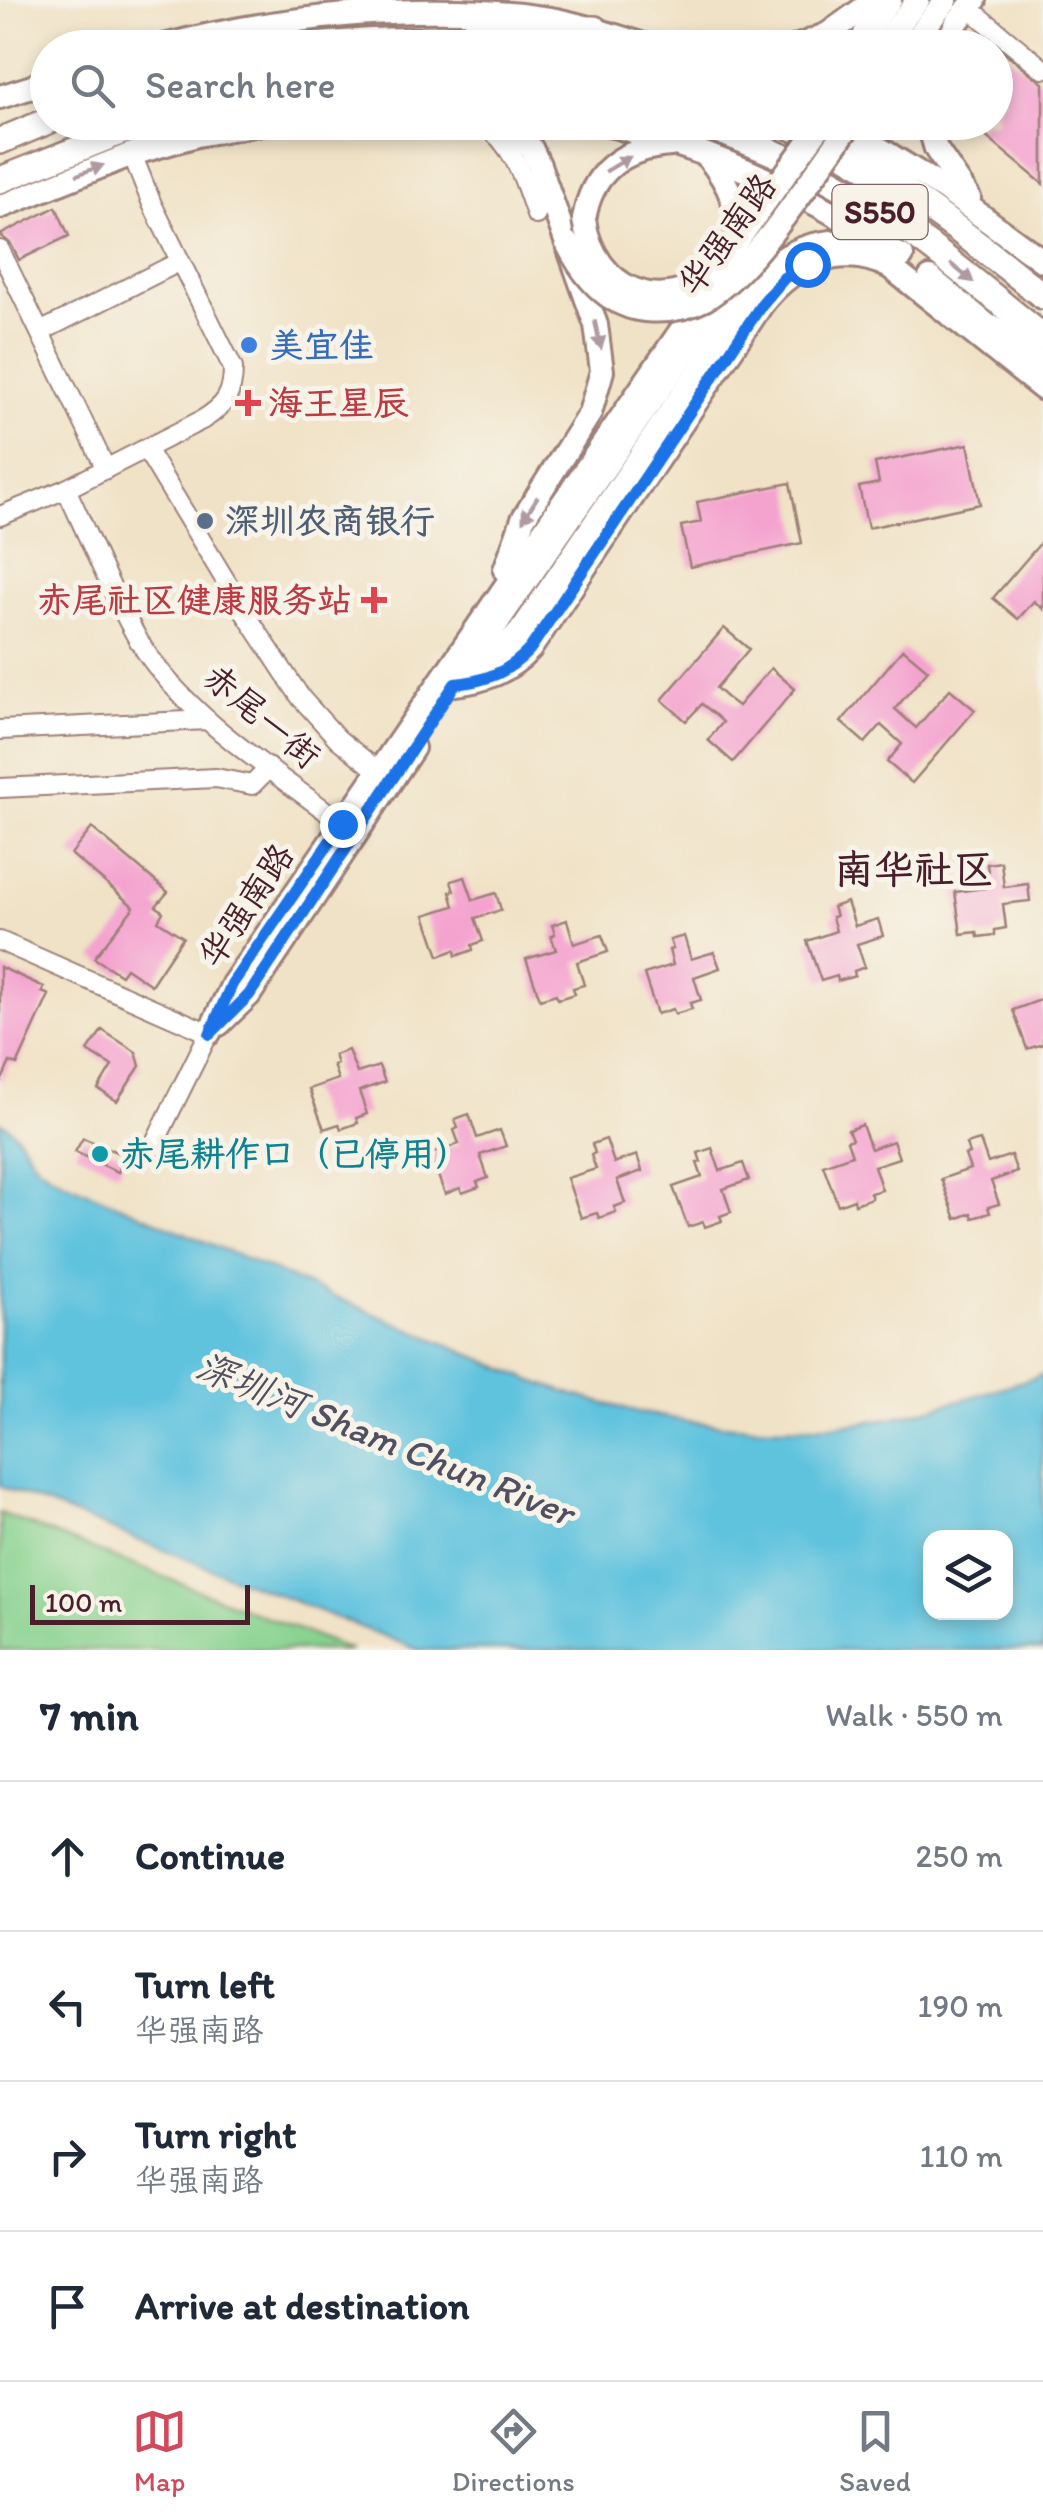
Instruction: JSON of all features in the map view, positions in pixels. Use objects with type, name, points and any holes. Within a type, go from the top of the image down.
[{"type":"highway","points":[[475,30],[594,29]]},
{"type":"highway","points":[[0,141],[30,128]]},
{"type":"highway","points":[[0,180],[101,140]]},
{"type":"highway","name":"S550","points":[[740,140],[850,193],[908,231],[1043,337]]},
{"type":"highway","name":"S550","points":[[816,140],[903,190],[1043,296]]},
{"type":"highway","points":[[994,328],[1043,366]]},
{"type":"main road","points":[[834,30],[875,0]]},
{"type":"main road","points":[[868,30],[890,0]]},
{"type":"main road","points":[[895,30],[918,0]]},
{"type":"main road","points":[[933,30],[962,8]]},
{"type":"main road","points":[[948,30],[962,8]]},
{"type":"main road","points":[[240,30],[273,23],[402,13],[512,14],[597,30]]},
{"type":"main road","points":[[0,97],[30,87]]},
{"type":"main road","points":[[0,207],[132,154],[180,140]]},
{"type":"main road","points":[[493,601],[523,519],[582,427],[600,386],[602,356],[596,325],[554,226],[531,148],[523,140]]},
{"type":"main road","points":[[664,140],[706,154],[817,204],[994,328],[1043,378]]},
{"type":"main road","name":"华强南路","points":[[683,145],[647,149],[616,162],[593,186],[584,220],[593,254],[625,286],[639,292],[664,295],[694,287],[716,270],[810,140]]},
{"type":"main road","name":"华强南路","points":[[210,1034],[249,995],[455,684],[756,251],[839,140]]},
{"type":"main road","points":[[866,140],[1043,261]]},
{"type":"main road","points":[[933,140],[962,189],[1004,232]]},
{"type":"main road","name":"华强南路","points":[[210,1034],[232,984],[725,268],[735,248],[738,229],[734,199],[724,177],[706,154]]},
{"type":"main road","points":[[554,226],[586,274],[611,297],[640,310],[692,306],[732,278],[756,251]]},
{"type":"main road","points":[[455,684],[498,654],[523,628],[766,272],[794,252],[827,242],[865,242],[903,266],[1043,388]]},
{"type":"street","points":[[962,8],[991,30]]},
{"type":"street","points":[[1013,46],[1043,69]]},
{"type":"street","points":[[502,140],[554,226]]},
{"type":"street","points":[[0,516],[146,449],[223,407],[233,389],[233,368],[152,204],[132,154]]},
{"type":"street","points":[[0,250],[106,469]]},
{"type":"street","points":[[40,332],[169,266]]},
{"type":"street","points":[[146,449],[246,616],[302,698],[338,739],[378,771]]},
{"type":"street","name":"赤尾一街","points":[[66,489],[140,642],[207,720],[342,824]]},
{"type":"street","points":[[0,730],[207,720]]},
{"type":"street","points":[[0,788],[216,778],[252,785],[269,768]]},
{"type":"street","points":[[0,941],[210,1034],[152,1148]]},
{"type":"green space","points":[[0,1513],[351,1650],[0,1650]]},
{"type":"water","name":"深圳河 Sham Chun River","points":[[0,1122],[16,1135],[37,1164],[64,1182],[533,1381],[621,1408],[711,1424],[803,1428],[914,1413],[1043,1375],[1043,1650],[419,1650],[0,1486]]},
{"type":"building","points":[[1013,59],[1043,83],[1043,184],[990,140],[1013,140]]},
{"type":"building","points":[[56,207],[69,236],[19,260],[11,244],[0,235]]},
{"type":"building","points":[[968,444],[980,504],[868,528],[859,487],[879,483],[875,463]]},
{"type":"building","points":[[790,483],[802,543],[690,567],[681,526],[701,522],[697,502]]},
{"type":"building","points":[[1043,540],[1043,609],[1034,601],[1018,619],[993,598]]},
{"type":"building","points":[[724,628],[749,649],[716,688],[726,697],[738,706],[771,668],[795,689],[733,762],[708,740],[723,722],[713,713],[702,704],[686,721],[662,700]]},
{"type":"building","points":[[903,649],[928,670],[895,709],[916,728],[950,689],[975,710],[912,783],[887,762],[902,744],[881,725],[865,743],[841,722]]},
{"type":"building","points":[[92,828],[168,892],[156,906],[163,912],[158,921],[183,937],[151,985],[126,968],[121,975],[94,958],[134,907],[71,854]]},
{"type":"building","points":[[1001,862],[1004,887],[1028,884],[1030,901],[1003,904],[1006,928],[995,930],[995,935],[961,934],[955,892],[985,888],[987,864]]},
{"type":"building","points":[[465,877],[473,900],[496,893],[501,910],[475,918],[483,941],[472,945],[473,950],[456,956],[455,950],[439,956],[425,915],[454,906],[451,881]]},
{"type":"building","points":[[847,902],[855,926],[878,919],[883,936],[857,944],[865,967],[854,971],[855,976],[821,981],[807,941],[836,931],[833,907]]},
{"type":"building","points":[[567,920],[574,944],[602,935],[608,952],[577,962],[584,985],[573,988],[575,994],[540,999],[526,959],[556,950],[552,925]]},
{"type":"building","points":[[684,936],[691,959],[714,952],[720,968],[694,977],[701,1000],[690,1003],[692,1009],[657,1014],[644,974],[673,965],[670,940]]},
{"type":"building","points":[[0,967],[44,987],[42,992],[49,995],[17,1065],[10,1062],[0,1084]]},
{"type":"building","points":[[1043,999],[1043,1044],[1027,1049],[1013,1010]]},
{"type":"building","points":[[102,1030],[136,1052],[140,1066],[117,1101],[98,1089],[112,1066],[88,1051]]},
{"type":"building","points":[[348,1050],[357,1073],[379,1066],[385,1082],[359,1091],[367,1114],[356,1118],[358,1123],[324,1129],[309,1089],[338,1079],[334,1055]]},
{"type":"building","points":[[469,1114],[477,1138],[500,1130],[506,1146],[480,1155],[488,1178],[477,1182],[479,1187],[445,1194],[430,1154],[459,1144],[455,1119]]},
{"type":"building","points":[[862,1125],[871,1149],[893,1141],[899,1158],[874,1166],[882,1190],[870,1193],[872,1198],[838,1205],[823,1165],[852,1155],[848,1130]]},
{"type":"building","name":"赤尾耕作口（已停用）","points":[[83,1138],[126,1156],[118,1172],[75,1152]]},
{"type":"building","points":[[606,1139],[614,1163],[637,1155],[642,1171],[617,1180],[625,1203],[614,1207],[616,1212],[599,1218],[597,1213],[581,1218],[567,1178],[596,1169],[592,1144]]},
{"type":"building","points":[[980,1140],[988,1163],[1011,1155],[1017,1172],[991,1181],[999,1204],[988,1207],[990,1213],[973,1218],[971,1213],[956,1219],[941,1179],[970,1169],[966,1144]]},
{"type":"building","points":[[712,1148],[720,1171],[743,1163],[749,1180],[723,1189],[731,1212],[720,1216],[722,1221],[688,1227],[673,1187],[702,1177],[698,1153]]},
{"type":"place","name":"美宜佳","points":[[249,345]]},
{"type":"place","name":"海王星辰","points":[[248,403]]},
{"type":"place","name":"深圳农商银行","points":[[205,521]]},
{"type":"place","name":"赤尾社区健康服务站","points":[[374,600]]},
{"type":"place","name":"赤尾耕作口（已停用）","points":[[100,1154]]},
{"type":"district","name":"南华社区","points":[[914,869]]},
{"type":"route","points":[[342,824],[232,984],[210,1034],[249,995],[455,684],[492,677],[530,649],[762,304],[784,278],[807,264]]}]
